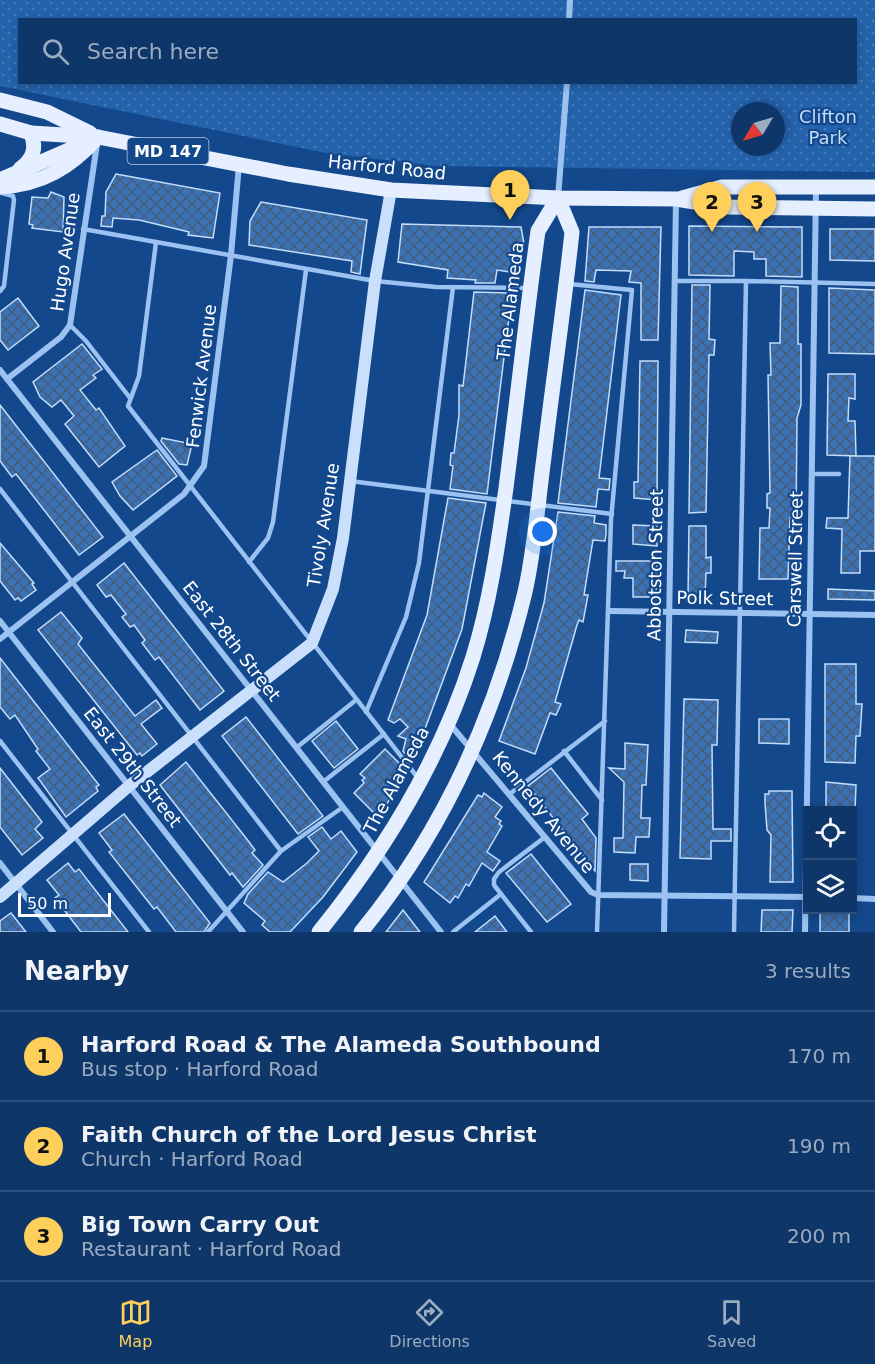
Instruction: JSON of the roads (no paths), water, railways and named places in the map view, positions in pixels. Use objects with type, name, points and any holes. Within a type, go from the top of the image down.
[{"type":"main road","name":"Harford Road","points":[[0,100],[47,112],[98,137]]},
{"type":"main road","name":"Harford Road","points":[[0,124],[31,133],[98,137],[239,165],[391,190],[558,198],[676,199],[725,207],[875,209]]},
{"type":"main road","points":[[18,171],[32,155],[34,148],[31,133]]},
{"type":"main road","points":[[0,180],[98,137]]},
{"type":"main road","points":[[0,187],[56,173],[81,156],[98,137]]},
{"type":"main road","name":"Harford Road","points":[[676,199],[722,187],[875,187]]},
{"type":"main road","points":[[361,932],[401,881],[453,795],[474,750],[503,670],[520,611],[538,506],[572,232],[558,198]]},
{"type":"main road","name":"The Alameda","points":[[319,932],[379,853],[422,782],[448,723],[480,629],[495,565],[538,231],[558,198]]},
{"type":"street","points":[[569,18],[570,0]]},
{"type":"street","points":[[558,198],[567,84]]},
{"type":"street","name":"Hugo Avenue","points":[[7,379],[61,337],[70,325],[98,137]]},
{"type":"street","name":"Fenwick Avenue","points":[[0,639],[191,488],[204,466],[231,255],[239,165]]},
{"type":"street","name":"Carswell Street","points":[[807,860],[816,186]]},
{"type":"street","name":"Tivoly Avenue","points":[[312,643],[333,589],[344,538],[375,281],[391,190]]},
{"type":"street","name":"Abbotston Street","points":[[664,932],[676,199]]},
{"type":"street","name":"East 28th Street","points":[[0,369],[441,932]]},
{"type":"street","name":"Polk Street","points":[[610,611],[875,615]]},
{"type":"street","name":"East 29th Street","points":[[0,621],[243,932]]},
{"type":"street","points":[[0,897],[129,786],[312,643]]},
{"type":"street","name":"Kennedy Avenue","points":[[448,723],[511,793],[585,886],[598,895],[803,897]]},
{"type":"street","points":[[0,863],[53,932]]},
{"type":"street","points":[[857,898],[875,899]]},
{"type":"street","name":"Carswell Street","points":[[805,932],[806,914]]},
{"type":"lane","points":[[0,192],[13,196],[14,200],[4,286],[0,291]]},
{"type":"lane","points":[[83,229],[375,281],[453,287],[530,288]]},
{"type":"lane","points":[[156,242],[139,376],[128,406],[422,782]]},
{"type":"lane","points":[[249,562],[268,538],[273,522],[306,270]]},
{"type":"lane","points":[[675,281],[875,284]]},
{"type":"lane","points":[[734,932],[746,281]]},
{"type":"lane","points":[[566,284],[632,290],[612,514],[597,932]]},
{"type":"lane","points":[[366,712],[406,617],[419,563],[453,287]]},
{"type":"lane","points":[[70,325],[86,341],[130,398]]},
{"type":"lane","points":[[812,474],[839,474]]},
{"type":"lane","points":[[350,481],[612,514]]},
{"type":"lane","points":[[0,489],[281,851]]},
{"type":"lane","points":[[296,747],[356,700]]},
{"type":"lane","points":[[511,793],[606,721]]},
{"type":"lane","points":[[323,782],[384,734]]},
{"type":"lane","points":[[0,741],[150,932]]},
{"type":"lane","points":[[564,751],[602,800]]},
{"type":"lane","points":[[208,932],[281,851],[343,807]]},
{"type":"lane","points":[[531,932],[494,885],[499,872],[545,837]]},
{"type":"lane","points":[[453,932],[501,894]]},
{"type":"place","name":"Harford Road & The Alameda Southbound","points":[[510,220]]},
{"type":"place","name":"Faith Church of the Lord Jesus Christ","points":[[712,232]]},
{"type":"place","name":"Big Town Carry Out","points":[[757,232]]},
{"type":"park label","name":"Clifton Park","points":[[828,126]]}]
